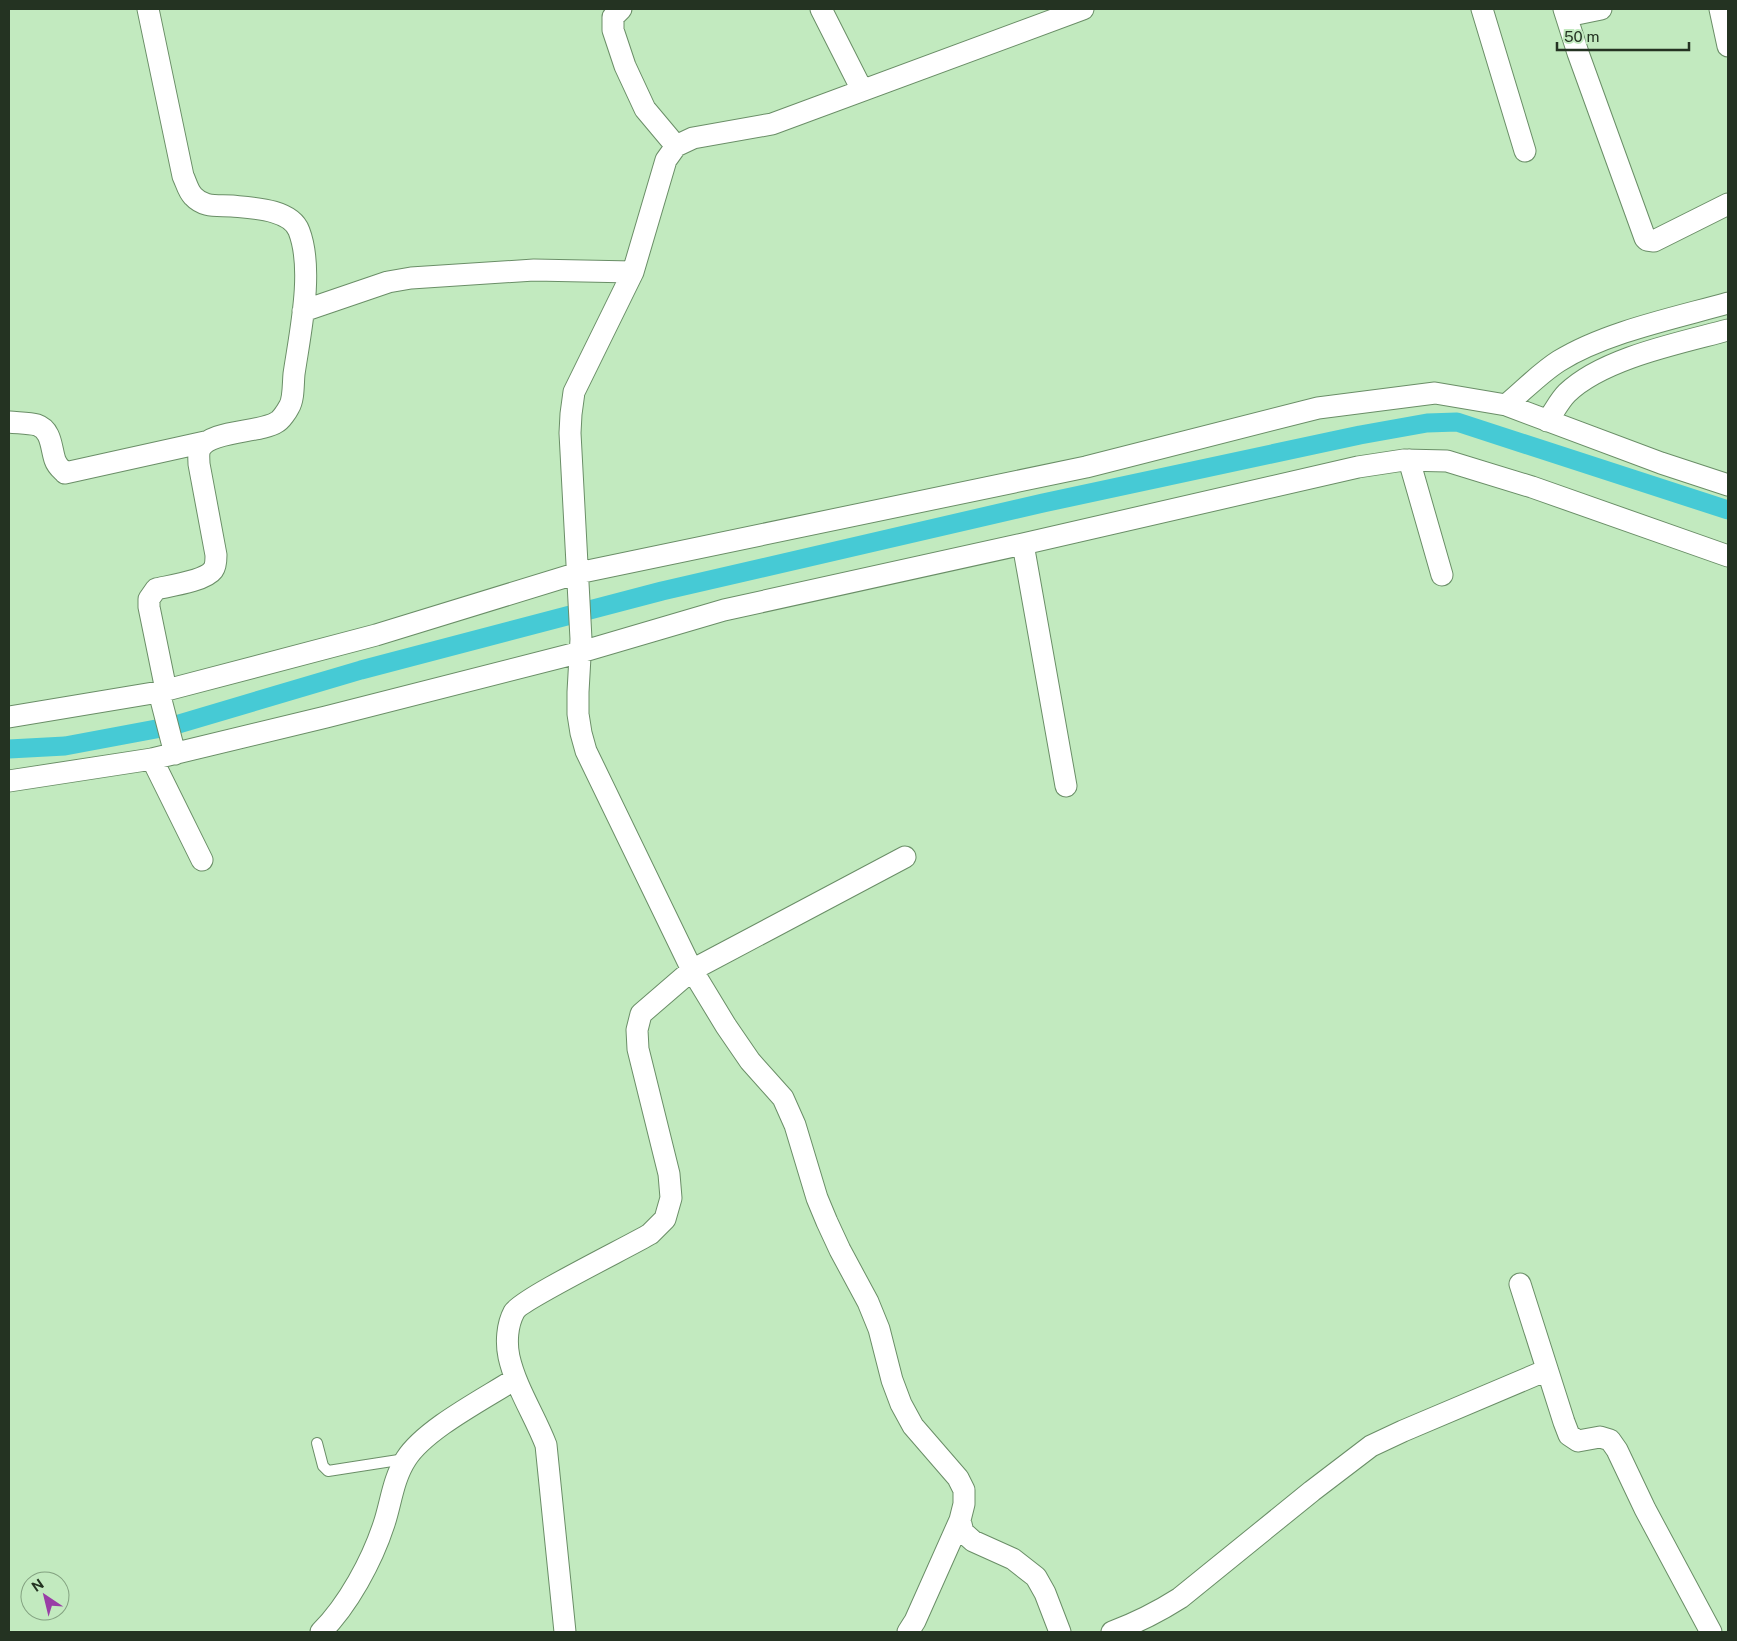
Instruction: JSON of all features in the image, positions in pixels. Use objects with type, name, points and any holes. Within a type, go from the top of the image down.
[{"type":"street","points":[[9,422],[39,426],[52,442],[55,459],[65,473],[205,442],[278,422],[290,406],[303,311],[305,281],[304,246],[299,228],[292,219],[279,213],[232,206],[212,207],[201,203],[191,195],[183,176],[148,9]]},
{"type":"street","points":[[621,9],[613,18],[612,30],[624,66],[645,109],[676,146]]},
{"type":"street","points":[[821,9],[862,90]]},
{"type":"street","points":[[908,1632],[915,1621],[960,1520],[964,1504],[964,1490],[958,1478],[913,1426],[901,1404],[892,1380],[879,1330],[868,1302],[840,1250],[817,1198],[795,1124],[783,1098],[745,1054],[692,970],[586,751],[578,714],[581,646],[570,433],[571,414],[574,392],[633,272],[666,160],[676,146],[693,138],[772,124],[1083,9]]},
{"type":"street","points":[[1482,9],[1525,151]]},
{"type":"street","points":[[1601,9],[1565,13],[1644,238],[1654,241],[1728,204]]},
{"type":"street","points":[[1720,9],[1728,46]]},
{"type":"street","points":[[303,311],[388,282],[411,278],[534,270],[633,272]]},
{"type":"street","points":[[1506,405],[1563,358],[1613,336],[1728,303]]},
{"type":"street","points":[[1547,421],[1566,394],[1592,375],[1629,358],[1728,330]]},
{"type":"street","points":[[9,717],[163,697],[376,635],[579,581],[1086,467],[1318,408],[1435,393],[1506,405],[1728,485]]},
{"type":"street","points":[[174,749],[163,697],[149,599],[156,589],[204,577],[213,571],[216,563],[199,464],[200,450],[205,442]]},
{"type":"street","points":[[1409,460],[1442,574]]},
{"type":"street","points":[[9,780],[152,759],[174,749],[326,717],[581,646],[724,610],[1358,467],[1409,460],[1447,461],[1532,487],[1728,556]]},
{"type":"street","points":[[1023,544],[1066,786]]},
{"type":"street","points":[[152,759],[202,860]]},
{"type":"street","points":[[565,1632],[546,1445],[515,1379],[508,1355],[508,1333],[514,1310],[534,1297],[650,1234],[665,1219],[671,1198],[669,1174],[638,1049],[637,1030],[641,1014],[692,970],[905,857]]},
{"type":"street","points":[[1520,1284],[1569,1435],[1578,1440],[1600,1437],[1610,1440],[1617,1450],[1645,1509],[1711,1632]]},
{"type":"street","points":[[1112,1632],[1144,1619],[1180,1598],[1312,1491],[1371,1446],[1547,1370]]},
{"type":"street","points":[[321,1632],[353,1591],[371,1555],[384,1526],[397,1476],[406,1459],[426,1436],[515,1379]]},
{"type":"street","points":[[960,1520],[963,1532],[973,1541],[1013,1559],[1036,1577],[1045,1593],[1060,1632]]},
{"type":"lane","points":[[317,1443],[324,1466],[328,1472],[406,1459]]},
{"type":"waterway","points":[[9,749],[65,746],[172,726],[361,670],[662,591],[1043,503],[1360,435],[1427,423],[1457,422],[1728,510]]}]
